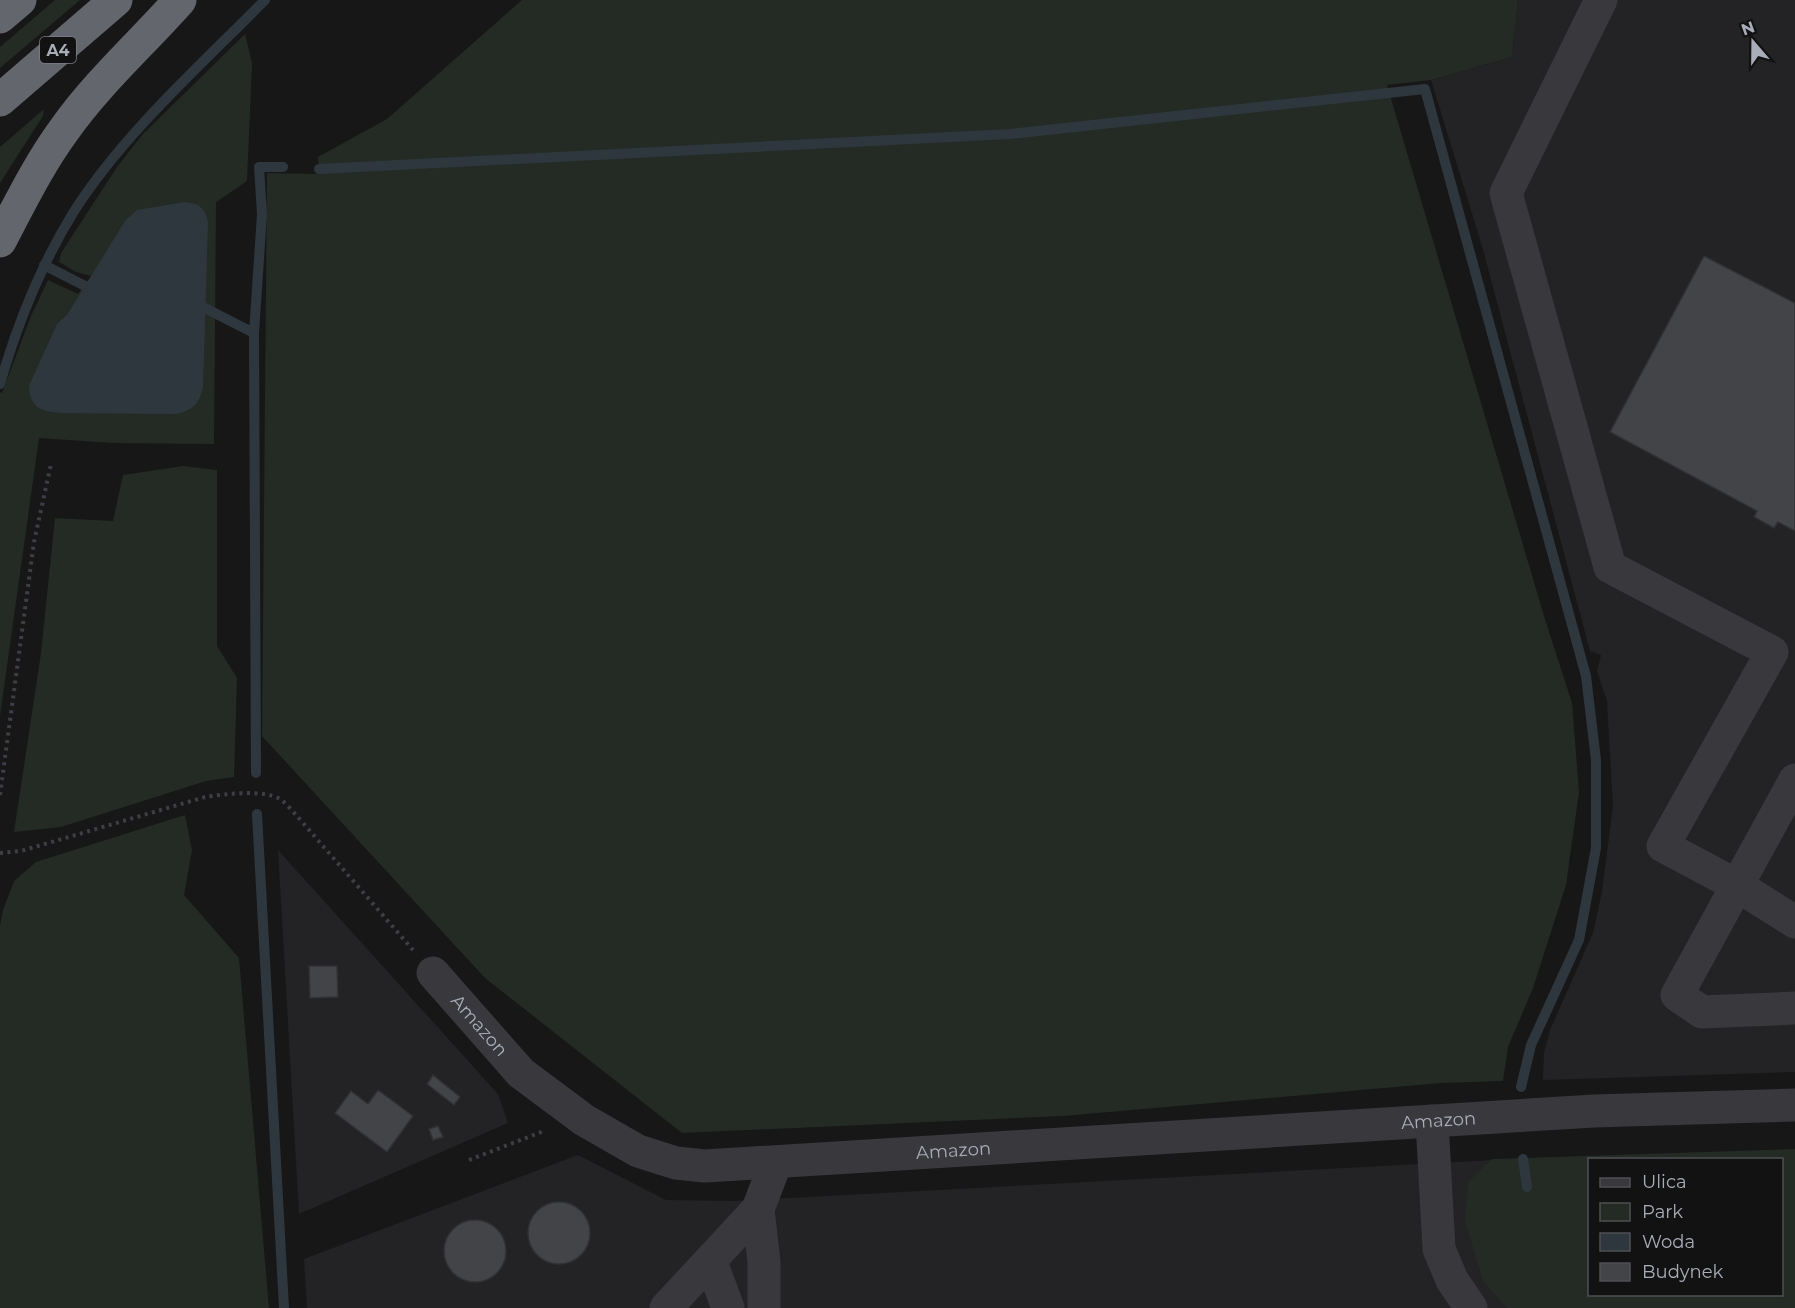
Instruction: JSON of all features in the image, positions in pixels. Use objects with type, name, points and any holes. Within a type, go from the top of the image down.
[{"type":"highway","points":[[0,17],[20,0]]},
{"type":"highway","name":"A4","points":[[0,100],[116,0]]},
{"type":"highway","points":[[0,241],[43,161],[65,128],[103,81],[180,0]]},
{"type":"street","points":[[1601,0],[1506,193],[1610,567],[1772,652],[1664,846],[1738,886],[1795,922]]},
{"type":"street","points":[[1795,780],[1677,995],[1702,1012],[1795,1008]]},
{"type":"street","name":"Amazon","points":[[433,973],[521,1073],[570,1110],[638,1151],[676,1163],[705,1166],[1594,1111],[1795,1105]]},
{"type":"street","points":[[1432,1121],[1439,1249],[1452,1280],[1471,1308]]},
{"type":"street","points":[[666,1308],[758,1209],[776,1162]]},
{"type":"street","points":[[758,1209],[764,1262],[764,1308]]},
{"type":"street","points":[[696,1308],[711,1262]]},
{"type":"street","points":[[711,1262],[728,1308]]},
{"type":"path","points":[[0,795],[34,542],[51,464]]},
{"type":"path","points":[[0,853],[21,851],[205,797],[234,793],[261,795],[281,800],[433,973]]},
{"type":"path","points":[[469,1160],[541,1133],[570,1110]]},
{"type":"shaded area","points":[[1518,0],[1795,0],[1795,1072],[1543,1080],[1544,1053],[1550,1030],[1593,933],[1602,891],[1613,806],[1607,701],[1597,671],[1601,655],[1590,651],[1482,246],[1431,80],[1512,57]]},
{"type":"shaded area","points":[[278,850],[498,1094],[508,1123],[299,1214]]},
{"type":"shaded area","points":[[578,1155],[666,1200],[733,1201],[1550,1157],[1588,1287],[1588,1296],[1592,1296],[1603,1308],[307,1308],[304,1259]]},
{"type":"green space","points":[[55,0],[80,0],[0,68],[0,47]]},
{"type":"green space","points":[[522,0],[1518,0],[1512,57],[1431,80],[1387,85],[1544,616],[1572,703],[1579,792],[1566,885],[1533,988],[1508,1047],[1503,1081],[1441,1083],[1063,1116],[682,1133],[485,978],[262,736],[267,173],[319,174],[318,157],[387,119]]},
{"type":"green space","points":[[245,34],[252,63],[247,181],[216,202],[214,444],[113,443],[39,438],[0,716],[0,392],[2,393],[31,316],[48,280],[78,294],[91,276],[76,272],[59,262],[61,253],[117,167],[142,135]]},
{"type":"green space","points":[[44,109],[43,116],[0,183],[0,147]]},
{"type":"green space","points":[[183,466],[217,470],[217,646],[237,678],[234,777],[206,781],[61,827],[14,832],[41,653],[55,518],[113,521],[123,475]]},
{"type":"green space","points":[[185,815],[192,850],[184,895],[239,958],[269,1308],[0,1308],[0,926],[3,910],[14,881],[36,862]]},
{"type":"green space","points":[[1795,1149],[1795,1308],[1507,1308],[1483,1281],[1465,1221],[1468,1182],[1492,1159]]},
{"type":"water","points":[[185,202],[201,207],[208,222],[203,387],[200,398],[192,408],[177,414],[61,413],[38,407],[34,404],[29,386],[57,324],[67,315],[125,221],[137,210]]},
{"type":"building","points":[[1704,256],[1795,303],[1795,531],[1778,522],[1774,528],[1754,517],[1757,511],[1610,432]]},
{"type":"building","points":[[309,966],[337,966],[338,997],[310,998]]},
{"type":"building","points":[[433,1075],[460,1097],[454,1105],[427,1084]]},
{"type":"building","points":[[378,1090],[413,1116],[387,1152],[335,1113],[351,1091],[368,1104]]},
{"type":"building","points":[[438,1126],[443,1137],[433,1140],[429,1129]]},
{"type":"building","points":[[559,1202],[571,1204],[581,1211],[588,1221],[590,1233],[588,1245],[581,1255],[571,1262],[559,1264],[547,1262],[537,1255],[530,1245],[528,1233],[530,1221],[537,1211],[547,1204]]},
{"type":"building","points":[[475,1220],[487,1222],[497,1229],[504,1239],[506,1251],[504,1263],[497,1273],[487,1280],[475,1282],[463,1280],[453,1273],[446,1263],[444,1251],[446,1239],[453,1229],[463,1222]]},
{"type":"waterway","points":[[0,384],[14,340],[40,274],[61,233],[93,184],[138,128],[265,0]]},
{"type":"waterway","points":[[319,169],[1010,134],[1425,89],[1586,676],[1596,760],[1596,848],[1579,940],[1531,1045],[1521,1087]]},
{"type":"waterway","points":[[256,773],[254,333],[262,214],[259,167],[283,167]]},
{"type":"waterway","points":[[44,265],[91,289],[98,290]]},
{"type":"waterway","points":[[193,302],[254,333]]},
{"type":"waterway","points":[[257,814],[284,1308]]},
{"type":"waterway","points":[[1523,1159],[1527,1187]]}]
